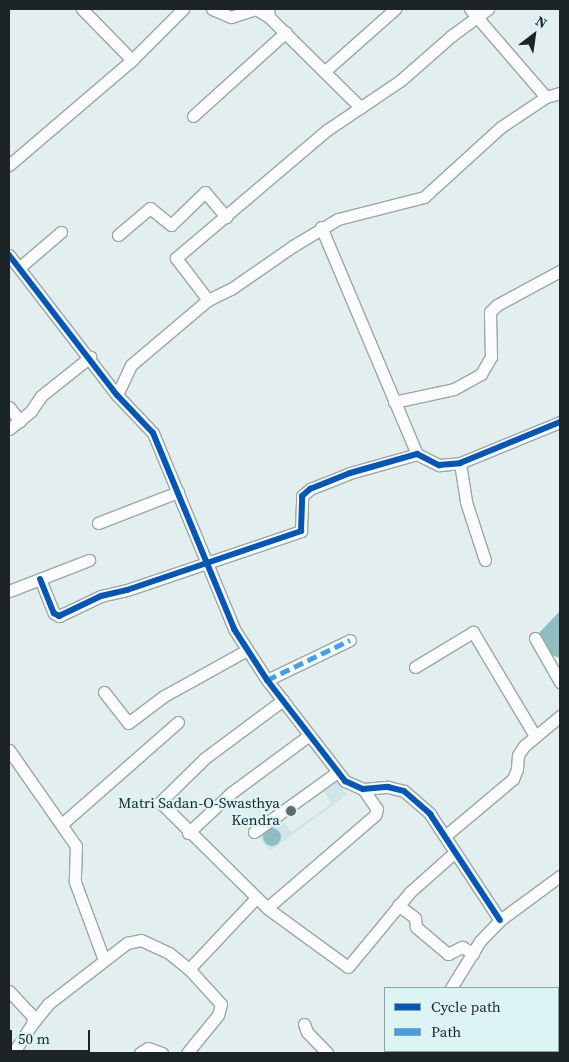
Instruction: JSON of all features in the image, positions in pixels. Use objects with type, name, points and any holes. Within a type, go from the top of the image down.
[{"type":"street","points":[[82,9],[132,60]]},
{"type":"street","points":[[9,165],[132,60],[183,9]]},
{"type":"street","points":[[212,9],[231,17],[256,9],[269,13],[360,108]]},
{"type":"street","points":[[325,71],[395,9]]},
{"type":"street","points":[[470,9],[546,96]]},
{"type":"street","points":[[208,300],[176,258],[327,130],[360,108],[488,9]]},
{"type":"street","points":[[193,116],[286,32]]},
{"type":"street","points":[[117,395],[131,365],[208,300],[231,289],[321,227],[364,210],[424,197],[501,128],[546,96],[560,93]]},
{"type":"street","points":[[118,235],[150,208],[171,224],[205,192],[226,216]]},
{"type":"street","points":[[321,227],[416,454],[439,465],[460,463],[560,422]]},
{"type":"street","points":[[20,267],[61,232]]},
{"type":"street","points":[[9,254],[90,357],[117,395],[153,433],[234,629],[267,680],[308,736],[336,772],[352,786],[363,789],[388,787],[404,791],[430,814],[500,920]]},
{"type":"street","points":[[394,402],[454,389],[481,374],[491,357],[490,312],[497,305],[560,271]]},
{"type":"street","points":[[9,429],[20,421],[42,396],[90,357]]},
{"type":"street","points":[[9,407],[20,421]]},
{"type":"street","points":[[40,579],[54,613],[59,616],[101,596],[127,590],[301,531],[303,526],[300,505],[302,496],[310,489],[416,454]]},
{"type":"street","points":[[460,463],[466,502],[485,560]]},
{"type":"street","points":[[98,523],[178,492]]},
{"type":"street","points":[[10,588],[40,579],[89,560]]},
{"type":"street","points":[[415,667],[473,632],[536,736]]},
{"type":"street","points":[[535,638],[560,682]]},
{"type":"street","points":[[267,680],[350,640]]},
{"type":"street","points":[[104,692],[128,723],[172,692],[247,650]]},
{"type":"street","points":[[283,700],[205,758],[161,799],[170,815],[267,908],[348,966],[398,905],[455,852]]},
{"type":"street","points":[[445,836],[513,779],[518,770],[518,755],[536,736],[560,716]]},
{"type":"street","points":[[63,824],[178,722]]},
{"type":"street","points":[[188,833],[231,793],[308,736]]},
{"type":"street","points":[[9,750],[63,824],[76,846],[75,882],[104,960]]},
{"type":"street","points":[[254,832],[336,772]]},
{"type":"street","points":[[267,908],[375,815],[377,809],[363,789]]},
{"type":"street","points":[[452,987],[473,953],[500,920],[560,876]]},
{"type":"street","points":[[189,969],[256,898]]},
{"type":"street","points":[[398,905],[416,918],[416,927],[448,954],[462,947],[473,953]]},
{"type":"street","points":[[13,1053],[48,1004],[127,943],[141,940],[169,953],[189,969],[216,999],[221,1010],[187,1053]]},
{"type":"street","points":[[9,991],[30,1012],[32,1024]]},
{"type":"street","points":[[304,1024],[306,1032],[327,1053]]},
{"type":"street","points":[[140,1053],[148,1048],[162,1053]]},
{"type":"shaded area","name":"Matri Sadan-O-Swasthya Kendra","points":[[334,778],[347,795],[270,851],[257,834]],"holes":[[[323,790],[332,803],[291,832],[282,819]]]},
{"type":"water","points":[[560,611],[560,658],[551,655],[537,635]]},
{"type":"water","points":[[272,828],[280,833],[281,837],[276,845],[272,846],[264,841],[263,837],[268,829]]},
{"type":"marked path","points":[[267,680],[350,640]]},
{"type":"cycle path","points":[[9,255],[117,395],[153,433],[234,629],[267,680],[345,781],[363,789],[388,787],[404,791],[430,814],[500,920]]},
{"type":"cycle path","points":[[40,579],[54,613],[59,616],[101,596],[127,590],[301,531],[302,496],[310,489],[350,473],[417,454],[439,465],[460,463],[560,422]]},
{"type":"place","name":"Matri Sadan-O-Swasthya Kendra","points":[[291,811]]}]
